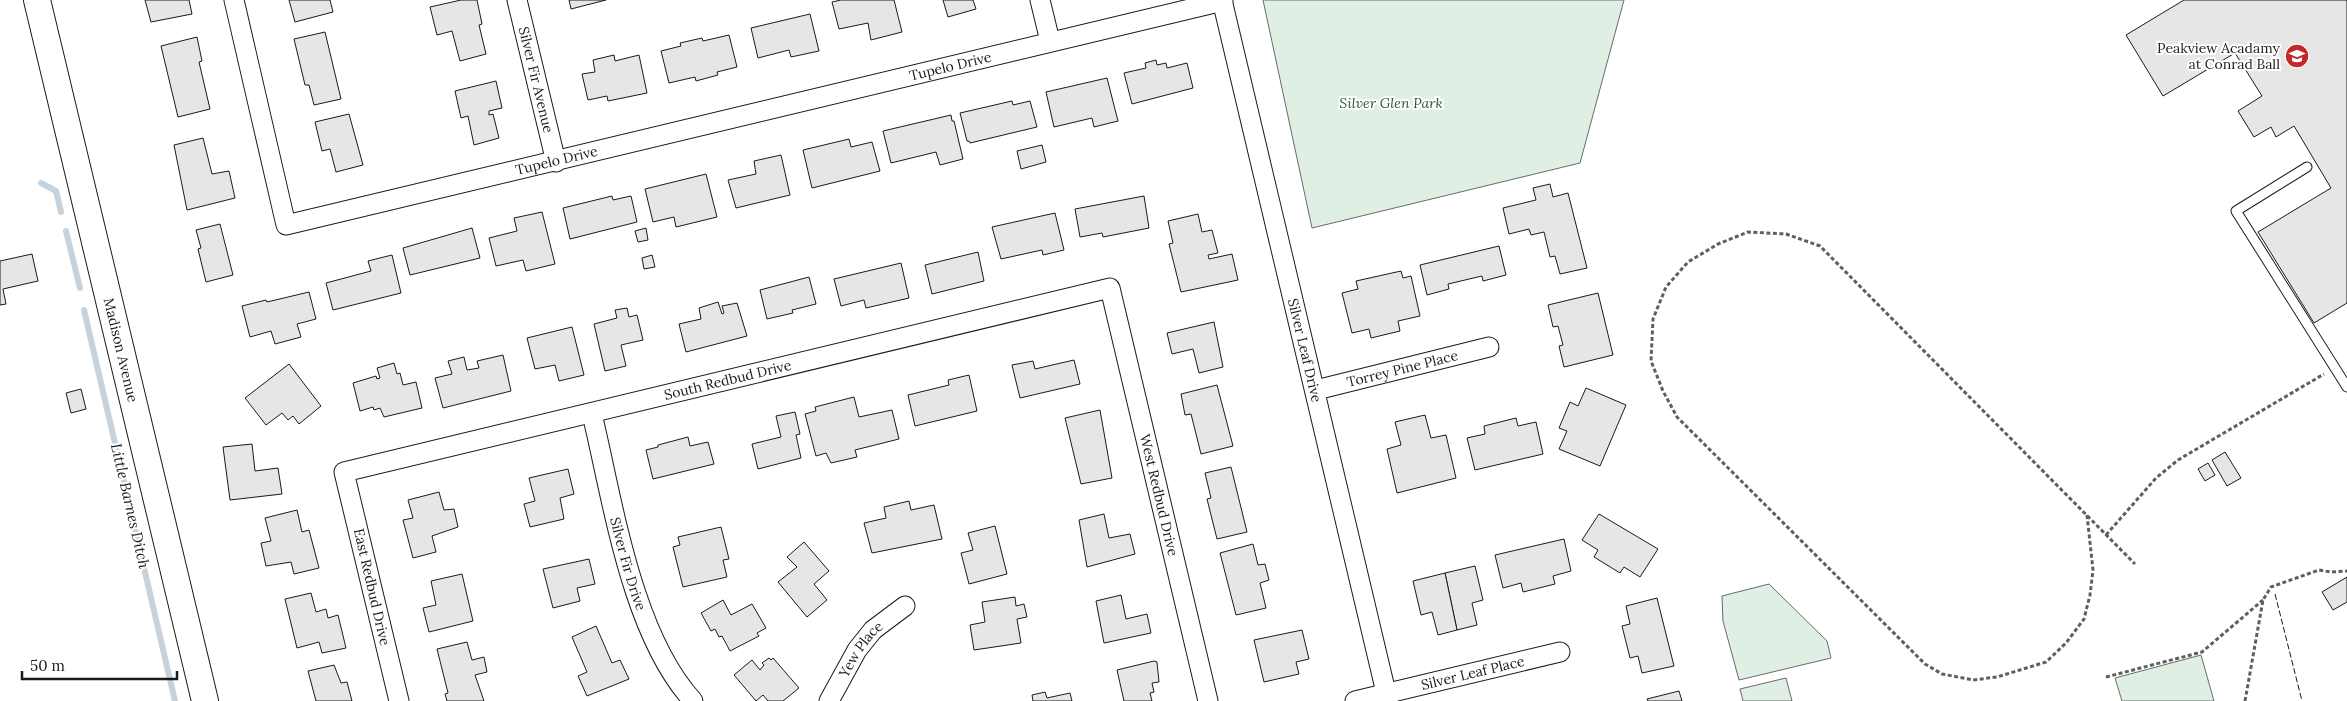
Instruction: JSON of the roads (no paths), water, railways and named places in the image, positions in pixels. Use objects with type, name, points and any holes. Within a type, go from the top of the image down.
[{"type":"main road","name":"Madison Avenue","points":[[37,0],[204,701]]},
{"type":"street","name":"Tupelo Drive","points":[[234,0],[286,225],[556,162],[1050,41],[1223,1]]},
{"type":"street","name":"Silver Fir Avenue","points":[[517,0],[556,162]]},
{"type":"street","points":[[1040,0],[1050,41]]},
{"type":"street","name":"Silver Leaf Drive","points":[[1223,1],[1387,697]]},
{"type":"street","name":"South Redbud Drive","points":[[344,472],[592,414],[1110,288]]},
{"type":"street","name":"West Redbud Drive","points":[[1110,288],[1208,701]]},
{"type":"street","name":"Torrey Pine Place","points":[[1316,390],[1489,347]]},
{"type":"street","name":"Silver Fir Drive","points":[[592,414],[634,585],[649,627],[666,663],[693,701]]},
{"type":"street","name":"East Redbud Drive","points":[[344,472],[399,701]]},
{"type":"street","name":"Yew Place","points":[[829,701],[857,650],[873,630],[904,606]]},
{"type":"street","name":"Silver Leaf Place","points":[[1387,697],[1560,652]]},
{"type":"street","points":[[1355,701],[1387,697]]},
{"type":"lane","points":[[2307,167],[2236,211],[2347,387]]},
{"type":"waterway","name":"Little Barnes Ditch","points":[[41,183],[56,191],[61,212]]},
{"type":"waterway","name":"Little Barnes Ditch","points":[[66,231],[80,288]]},
{"type":"waterway","name":"Little Barnes Ditch","points":[[84,310],[175,701]]},
{"type":"place","name":"Peakview Acadamy at Conrad Ball","points":[[2297,56]]},
{"type":"park label","name":"Silver Glen Park","points":[[1391,103]]}]
